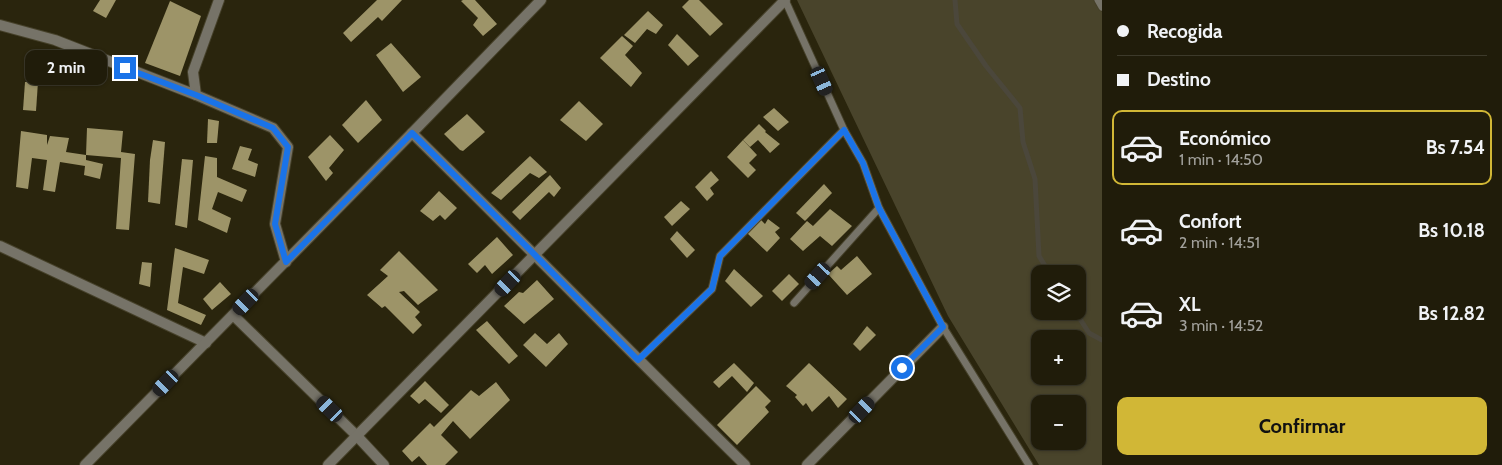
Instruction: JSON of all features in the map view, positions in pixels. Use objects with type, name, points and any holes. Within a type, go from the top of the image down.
[{"type":"street","points":[[196,95],[193,72],[220,0]]},
{"type":"street","points":[[85,465],[541,0]]},
{"type":"street","points":[[328,465],[785,0]]},
{"type":"street","points":[[0,25],[55,40],[196,95],[273,128],[288,147],[275,224],[286,262]]},
{"type":"street","points":[[412,133],[744,465]]},
{"type":"street","points":[[0,246],[206,343]]},
{"type":"street","points":[[233,316],[357,436],[384,465]]},
{"type":"street","points":[[807,465],[943,327]]},
{"type":"lane","points":[[785,0],[844,130],[863,163],[879,208],[943,327],[1029,465]]},
{"type":"lane","points":[[1098,0],[1102,7]]},
{"type":"lane","points":[[638,360],[712,289],[720,256],[844,130]]},
{"type":"lane","points":[[794,303],[879,208]]},
{"type":"shaded area","points":[[797,0],[1096,0],[1102,12],[1102,465],[1039,465],[948,316]]},
{"type":"building","points":[[100,0],[116,0],[106,18],[93,11]]},
{"type":"building","points":[[377,0],[402,0],[382,21],[378,17],[351,42],[343,33]]},
{"type":"building","points":[[475,0],[497,24],[483,36],[473,25],[478,18],[461,1]]},
{"type":"building","points":[[689,0],[699,0],[723,24],[710,36],[682,7]]},
{"type":"building","points":[[170,1],[201,16],[180,76],[145,63]]},
{"type":"building","points":[[648,11],[663,25],[656,34],[647,29],[635,43],[624,35]]},
{"type":"building","points":[[677,34],[699,56],[688,66],[668,45]]},
{"type":"building","points":[[622,36],[633,46],[625,55],[642,73],[631,87],[600,58]]},
{"type":"building","points":[[391,43],[421,77],[403,92],[376,55]]},
{"type":"building","points":[[25,82],[38,82],[36,111],[23,110]]},
{"type":"building","points":[[366,100],[382,120],[358,143],[342,125]]},
{"type":"building","points":[[579,101],[603,124],[586,141],[560,120]]},
{"type":"building","points":[[774,108],[789,122],[778,131],[763,117]]},
{"type":"building","points":[[467,114],[485,132],[463,151],[444,134]]},
{"type":"building","points":[[208,119],[219,121],[217,143],[207,143]]},
{"type":"building","points":[[759,124],[765,132],[780,144],[770,153],[758,140],[750,147],[743,140]]},
{"type":"building","points":[[87,128],[123,131],[121,152],[135,154],[129,230],[116,229],[121,158],[86,155]]},
{"type":"building","points":[[21,131],[47,135],[47,145],[50,136],[69,138],[66,152],[86,155],[86,160],[103,164],[100,179],[84,175],[85,166],[60,162],[55,192],[43,190],[47,160],[32,158],[28,189],[16,187]]},
{"type":"building","points":[[330,135],[344,150],[329,168],[333,173],[326,181],[308,157]]},
{"type":"building","points":[[153,140],[165,142],[160,204],[148,202]]},
{"type":"building","points":[[743,140],[757,155],[749,163],[756,170],[748,178],[727,157]]},
{"type":"building","points":[[240,146],[252,149],[248,160],[258,164],[255,177],[232,169]]},
{"type":"building","points":[[205,156],[217,158],[217,177],[247,190],[242,202],[218,192],[212,209],[231,218],[227,233],[198,220]]},
{"type":"building","points":[[530,156],[547,172],[539,178],[530,173],[501,200],[491,193]]},
{"type":"building","points":[[182,159],[193,160],[187,228],[175,225]]},
{"type":"building","points":[[711,171],[719,180],[710,188],[714,194],[707,201],[695,187]]},
{"type":"building","points":[[550,175],[561,188],[554,197],[549,192],[520,220],[512,212]]},
{"type":"building","points":[[824,184],[832,193],[805,221],[796,213]]},
{"type":"building","points":[[439,191],[457,208],[445,220],[440,215],[433,221],[420,211]]},
{"type":"building","points":[[681,201],[690,209],[672,226],[664,217]]},
{"type":"building","points":[[830,209],[852,226],[832,246],[820,236],[803,251],[790,239],[807,221],[813,226]]},
{"type":"building","points":[[760,219],[765,224],[768,219],[780,228],[775,232],[780,238],[767,252],[747,233]]},
{"type":"building","points":[[677,231],[695,250],[687,258],[670,239]]},
{"type":"building","points":[[497,237],[513,255],[492,274],[485,265],[477,273],[468,264]]},
{"type":"building","points":[[175,248],[209,260],[204,274],[183,267],[178,303],[206,315],[201,325],[167,310]]},
{"type":"building","points":[[399,251],[438,290],[418,305],[404,291],[399,292],[420,312],[415,317],[422,325],[413,334],[385,306],[382,308],[367,295],[388,276],[380,270]]},
{"type":"building","points":[[857,256],[872,274],[847,295],[828,274],[837,266],[841,270]]},
{"type":"building","points":[[142,262],[152,263],[150,287],[139,284]]},
{"type":"building","points":[[734,269],[763,296],[751,307],[725,281]]},
{"type":"building","points":[[789,274],[799,284],[782,301],[772,291]]},
{"type":"building","points":[[537,280],[554,299],[524,324],[504,306],[519,292],[523,293]]},
{"type":"building","points":[[220,282],[231,294],[212,310],[203,299]]},
{"type":"building","points":[[487,321],[518,356],[509,364],[476,330]]},
{"type":"building","points":[[867,326],[876,335],[860,351],[853,344]]},
{"type":"building","points":[[535,333],[547,344],[559,333],[568,344],[546,367],[523,345]]},
{"type":"building","points":[[734,363],[754,383],[747,392],[732,376],[719,388],[713,382]]},
{"type":"building","points":[[809,363],[847,399],[838,408],[829,396],[812,412],[806,403],[803,406],[795,397],[797,395],[786,386]]},
{"type":"building","points":[[425,381],[449,405],[441,413],[425,399],[419,404],[410,396]]},
{"type":"building","points":[[496,382],[510,400],[470,439],[453,421],[441,435],[458,452],[445,465],[427,465],[419,456],[412,462],[402,451],[430,423],[434,427],[471,390],[479,396]]},
{"type":"building","points":[[756,386],[771,401],[765,407],[769,412],[737,445],[717,425]]},
{"type":"waterway","points":[[955,0],[957,24],[986,66],[1020,108],[1023,142],[1035,179],[1039,256],[1044,265]]},
{"type":"waterway","points":[[1081,320],[1089,333],[1102,340]]},
{"type":"route","points":[[125,68],[196,95],[273,128],[288,147],[275,224],[286,262],[412,133],[638,360],[712,289],[720,256],[844,130],[863,163],[879,208],[943,327],[902,368]]}]
